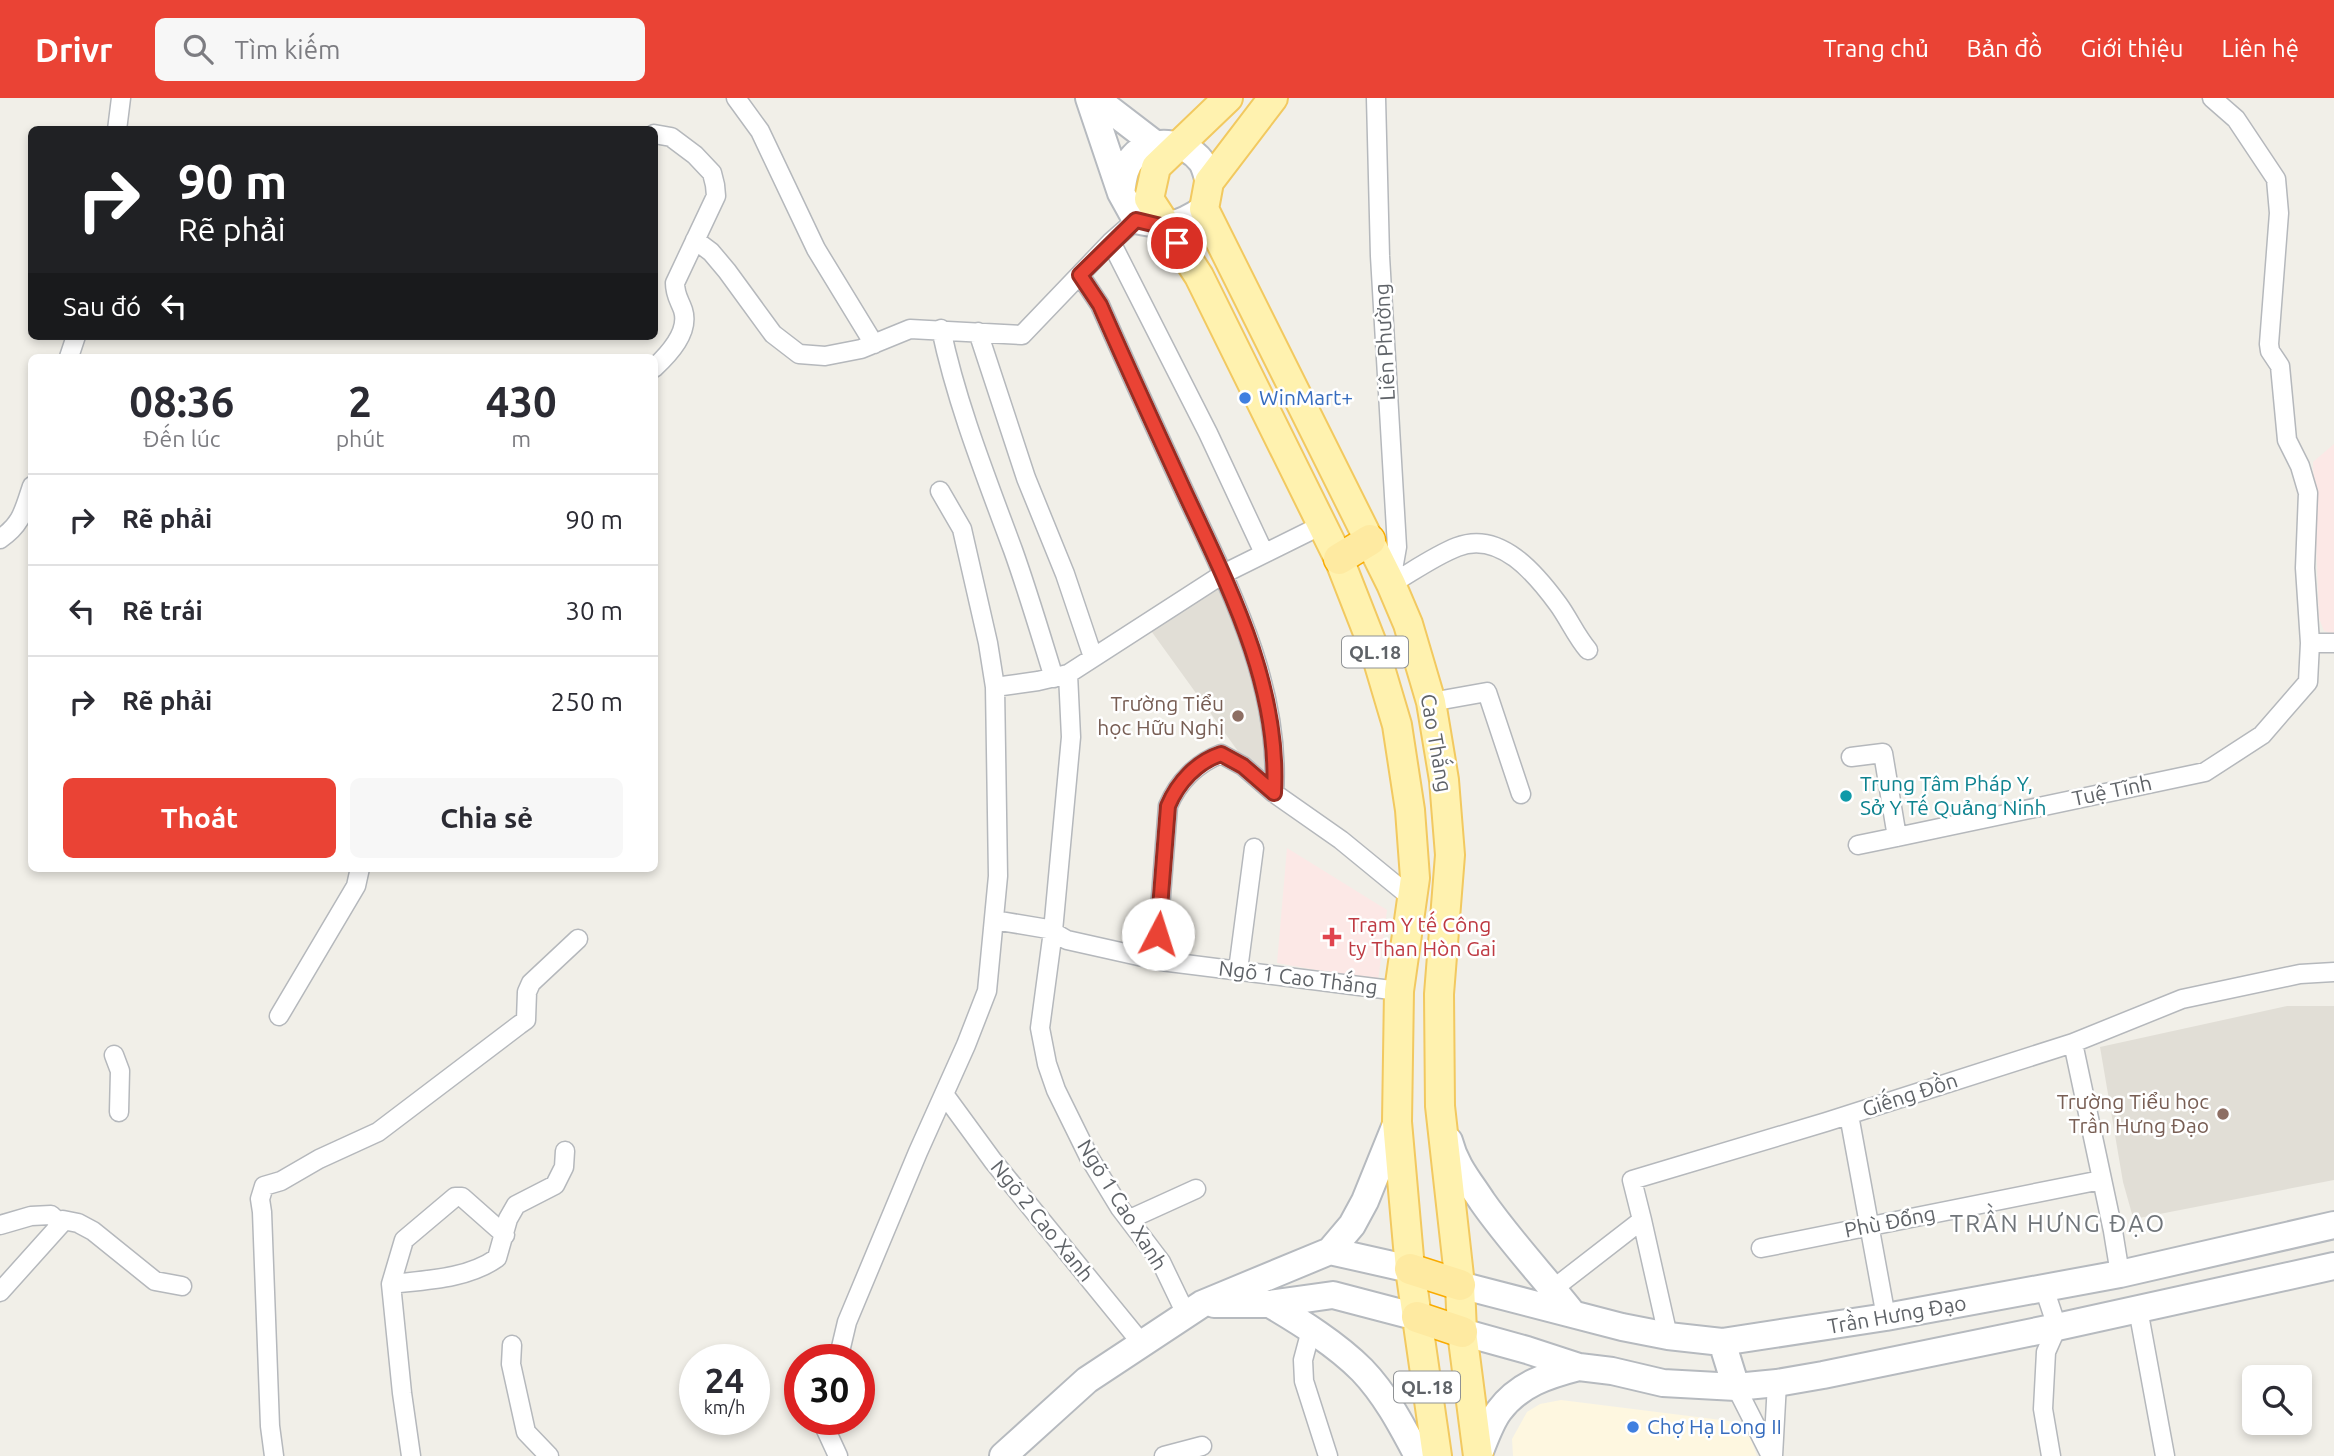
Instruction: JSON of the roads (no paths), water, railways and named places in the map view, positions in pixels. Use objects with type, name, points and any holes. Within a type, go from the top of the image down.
[{"type":"highway","points":[[1339,559],[1370,540]]},
{"type":"highway","points":[[1410,1269],[1460,1285]]},
{"type":"highway","points":[[1417,1317],[1462,1332]]},
{"type":"main road","points":[[1089,98],[1121,193],[1136,220],[1165,227],[1186,221],[1207,195],[1273,98]]},
{"type":"main road","name":"Cao Thắng","points":[[1096,98],[1167,145],[1202,161],[1207,195],[1408,624],[1431,702],[1444,780],[1450,855],[1439,994],[1440,1107],[1460,1285]]},
{"type":"main road","name":"QL.18","points":[[1165,227],[1149,199],[1156,167],[1167,145],[1228,98]]},
{"type":"main road","points":[[1121,193],[1125,171],[1134,155],[1167,145]]},
{"type":"main road","name":"Cao Thắng","points":[[1165,227],[1199,276],[1339,559],[1375,651],[1397,724],[1410,810],[1415,878],[1399,991],[1397,1122],[1410,1269]]},
{"type":"main road","points":[[1440,1107],[1459,1170],[1524,1258],[1573,1314]]},
{"type":"main road","points":[[1003,1456],[1087,1380],[1194,1309],[1330,1251],[1359,1213],[1397,1122]]},
{"type":"main road","name":"Trần Hưng Đạo","points":[[1460,1285],[1622,1327],[1722,1342],[1886,1317],[2120,1274],[2334,1225]]},
{"type":"main road","points":[[1330,1251],[1410,1269]]},
{"type":"main road","name":"Trần Hưng Đạo","points":[[1462,1332],[1580,1367],[1664,1383],[1736,1387],[1777,1383],[2056,1327],[2334,1265]]},
{"type":"main road","name":"QL.18","points":[[1410,1269],[1437,1456]]},
{"type":"main road","name":"QL.18","points":[[1460,1285],[1462,1332],[1478,1456]]},
{"type":"main road","points":[[1194,1309],[1270,1304],[1333,1295],[1417,1317]]},
{"type":"main road","points":[[1270,1304],[1344,1354],[1378,1389],[1418,1456]]},
{"type":"main road","points":[[1722,1342],[1736,1387]]},
{"type":"main road","points":[[1478,1456],[1498,1412],[1519,1391],[1542,1377],[1580,1367]]},
{"type":"street","points":[[118,126],[121,98]]},
{"type":"street","points":[[736,98],[760,131],[816,249],[874,344]]},
{"type":"street","name":"Liên Phường","points":[[1376,98],[1380,256],[1397,547],[1391,584]]},
{"type":"street","name":"Tuệ Tĩnh","points":[[1858,845],[2205,772],[2262,735],[2308,682],[2310,643],[2305,568],[2308,493],[2300,466],[2287,440],[2280,366],[2270,351],[2269,344],[2275,293],[2279,213],[2276,179],[2236,119],[2212,98]]},
{"type":"street","points":[[658,135],[671,137],[695,155],[712,173],[716,196],[675,283],[675,295],[684,312],[682,328],[674,349],[658,364]]},
{"type":"street","points":[[695,240],[711,252],[727,271],[773,334],[799,354],[825,356],[861,349],[910,329],[1022,335],[1111,242],[1136,220]]},
{"type":"street","points":[[1111,242],[1208,433],[1264,553]]},
{"type":"street","points":[[1080,275],[1100,305],[1238,608],[1260,671],[1276,764],[1274,793]]},
{"type":"street","name":"Ngõ 1 Cao Xanh","points":[[941,329],[947,359],[969,430],[1061,676],[1071,737],[1053,931],[1040,1028],[1047,1064],[1056,1090],[1089,1157],[1194,1309]]},
{"type":"street","points":[[978,332],[1026,478],[1065,575],[1093,657]]},
{"type":"street","points":[[842,1344],[847,1322],[987,991],[998,876],[995,687],[962,528],[940,491]]},
{"type":"street","points":[[0,539],[13,530],[23,516],[28,499]]},
{"type":"street","points":[[995,687],[1061,676],[1223,574],[1322,525]]},
{"type":"street","points":[[1391,584],[1458,546],[1478,543],[1495,546],[1528,568],[1559,604],[1587,650]]},
{"type":"street","points":[[2310,643],[2334,643]]},
{"type":"street","points":[[1431,702],[1487,692],[1521,794]]},
{"type":"street","points":[[1851,757],[1883,753],[1897,837]]},
{"type":"street","points":[[1156,960],[1168,806],[1173,793],[1184,779],[1208,759],[1221,754],[1243,766],[1274,793],[1341,840],[1413,899]]},
{"type":"street","points":[[1238,970],[1254,848]]},
{"type":"street","points":[[279,1016],[356,886],[359,872]]},
{"type":"street","name":"Ngõ 1 Cao Thắng","points":[[994,920],[1048,929],[1067,940],[1156,960],[1399,991]]},
{"type":"street","points":[[274,1456],[270,1426],[260,1199],[264,1186],[281,1181],[319,1159],[378,1132],[526,1020],[527,992],[531,983],[578,939]]},
{"type":"street","name":"Giếng Đồn","points":[[1642,1220],[1632,1180],[1849,1115],[2073,1043],[2182,999],[2300,974],[2334,972]]},
{"type":"street","points":[[2073,1043],[2120,1274]]},
{"type":"street","points":[[114,1055],[120,1070],[119,1112]]},
{"type":"street","name":"Ngõ 2 Cao Xanh","points":[[944,1094],[993,1161],[1143,1345]]},
{"type":"street","points":[[1849,1115],[1886,1317]]},
{"type":"street","points":[[391,1284],[442,1278],[484,1267],[497,1258],[508,1219],[516,1205],[555,1185],[564,1167],[565,1151]]},
{"type":"street","name":"Phù Đổng","points":[[1761,1248],[2101,1180]]},
{"type":"street","points":[[1130,1219],[1196,1189]]},
{"type":"street","points":[[411,1456],[391,1284],[404,1240],[455,1197],[462,1197],[505,1235]]},
{"type":"street","points":[[0,1225],[31,1216],[51,1215],[61,1224]]},
{"type":"street","points":[[0,1292],[63,1220],[78,1223],[93,1231],[155,1281],[182,1286]]},
{"type":"street","points":[[1553,1289],[1642,1220],[1668,1336]]},
{"type":"street","points":[[2044,1288],[2056,1327],[2046,1352],[2043,1409],[2051,1456]]},
{"type":"street","points":[[2138,1309],[2165,1456]]},
{"type":"street","points":[[1311,1330],[1303,1360],[1304,1381],[1328,1456]]},
{"type":"street","points":[[512,1345],[511,1364],[526,1432],[543,1455]]},
{"type":"street","points":[[1772,1456],[1777,1383]]},
{"type":"street","points":[[1736,1387],[1772,1456]]},
{"type":"street","points":[[828,1435],[838,1456]]},
{"type":"street","points":[[1164,1456],[1202,1446]]},
{"type":"place","name":"WinMart+","points":[[1245,398]]},
{"type":"place","name":"Trường Tiểu học Hữu Nghị","points":[[1238,716]]},
{"type":"place","name":"Trung Tâm Pháp Y, Sở Y Tế Quảng Ninh","points":[[1846,796]]},
{"type":"place","name":"Trạm Y tế Công ty Than Hòn Gai","points":[[1332,937]]},
{"type":"place","name":"Trường Tiểu học Trần Hưng Đạo","points":[[2223,1114]]},
{"type":"place","name":"Chợ Hạ Long II","points":[[1633,1427]]},
{"type":"district","name":"TRẦN HƯNG ĐẠO","points":[[2058,1224]]}]
